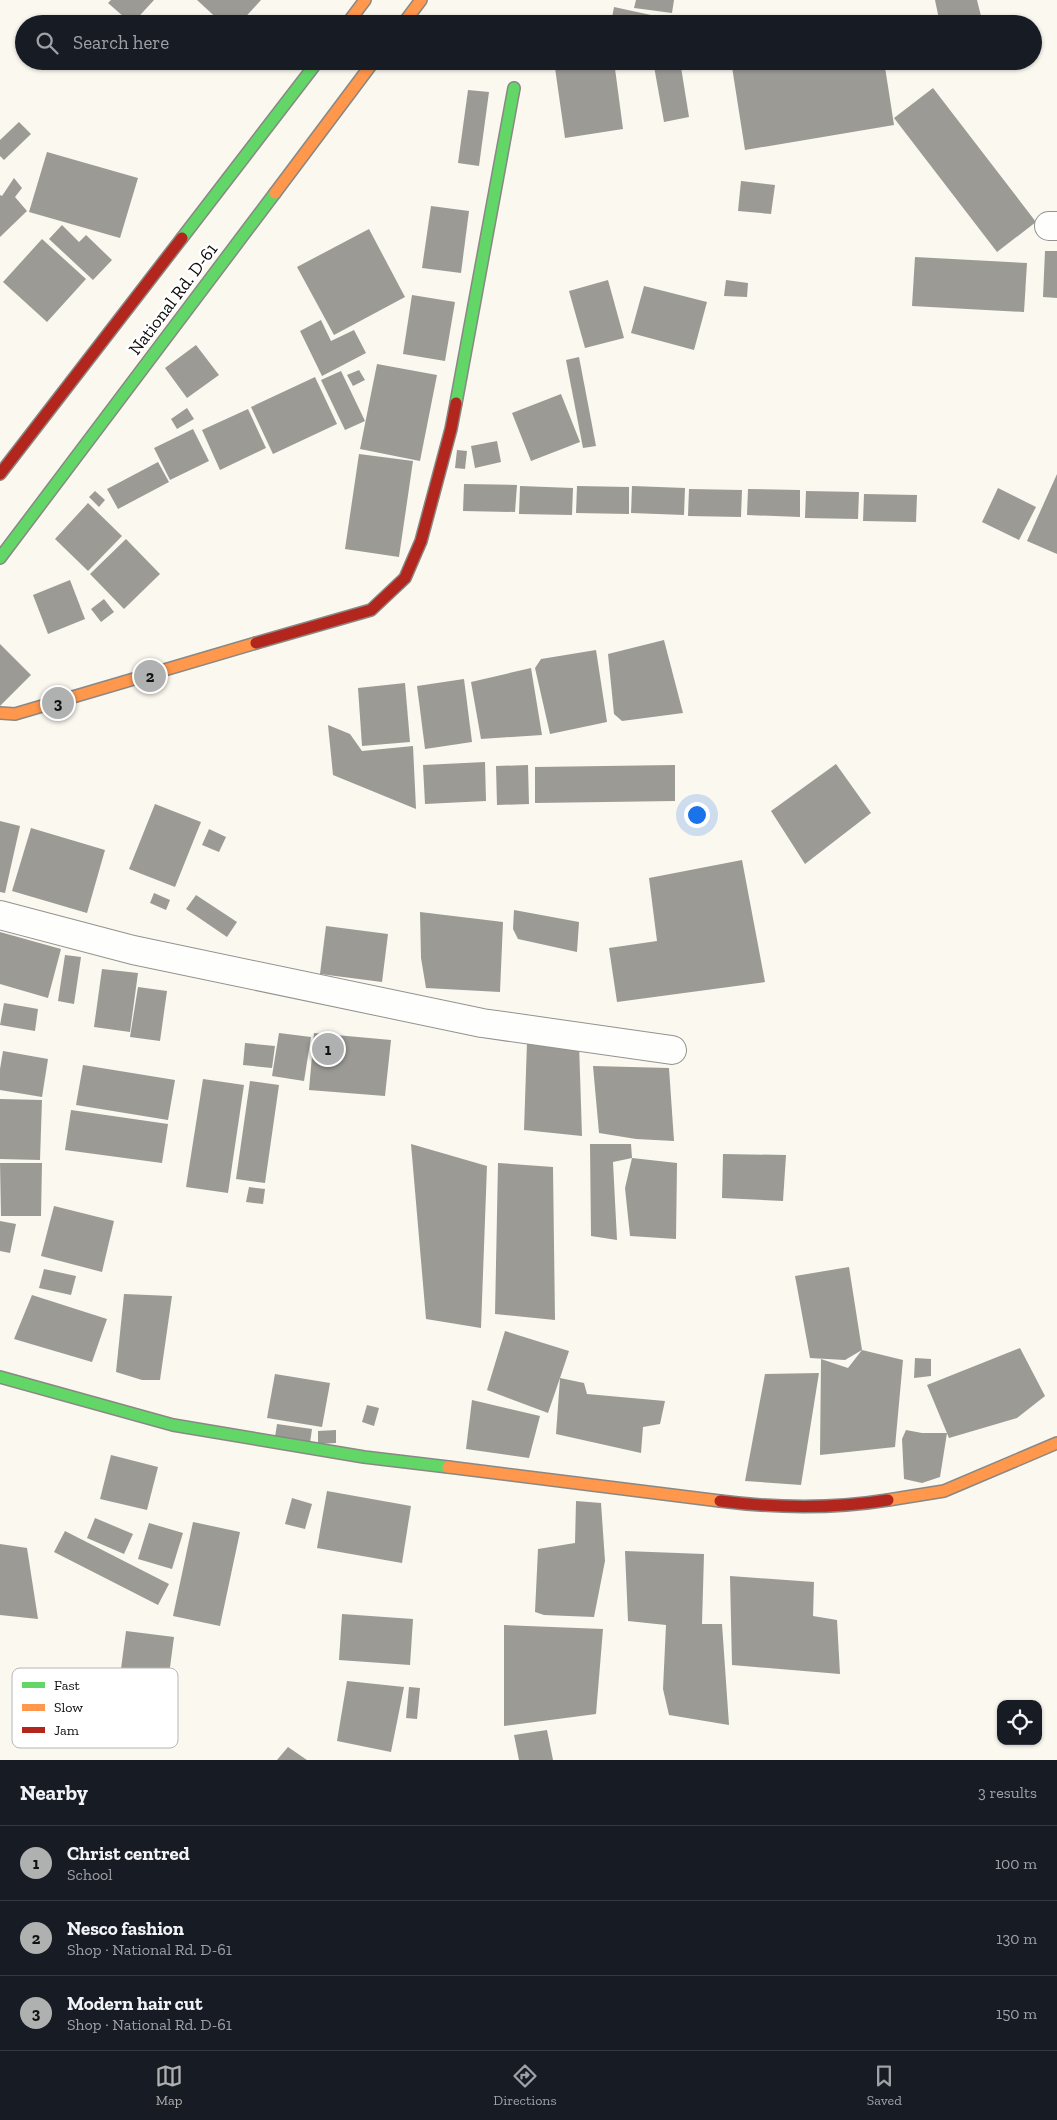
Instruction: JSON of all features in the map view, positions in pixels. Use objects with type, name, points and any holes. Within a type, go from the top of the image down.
[{"type":"main road","points":[[354,15],[365,0]]},
{"type":"main road","points":[[410,15],[421,0]]},
{"type":"main road","name":"National Rd. D-61","points":[[0,474],[311,70]]},
{"type":"main road","name":"National Rd. D-61","points":[[0,558],[367,70]]},
{"type":"main road","points":[[0,713],[15,714],[371,610],[405,578],[422,541],[451,429],[514,88]]},
{"type":"main road","points":[[0,1377],[173,1425],[364,1457],[757,1506],[852,1506],[944,1491],[1057,1444]]},
{"type":"street","points":[[0,915],[133,950],[482,1023],[672,1050]]},
{"type":"building","points":[[111,0],[154,0],[140,15],[122,15],[108,3]]},
{"type":"building","points":[[197,0],[261,0],[247,15],[213,15]]},
{"type":"building","points":[[636,0],[674,0],[672,13],[634,8]]},
{"type":"building","points":[[935,0],[977,0],[981,15],[938,15]]},
{"type":"building","points":[[614,7],[651,15],[612,15]]},
{"type":"building","points":[[555,70],[615,70],[623,129],[565,138]]},
{"type":"building","points":[[655,70],[681,70],[689,117],[664,122]]},
{"type":"building","points":[[732,70],[885,70],[894,125],[745,150]]},
{"type":"building","points":[[933,88],[1036,222],[997,252],[894,118]]},
{"type":"building","points":[[468,90],[489,92],[479,166],[458,163]]},
{"type":"building","points":[[19,122],[31,134],[4,160],[0,156],[0,140]]},
{"type":"building","points":[[47,152],[138,178],[120,238],[29,212]]},
{"type":"building","points":[[14,178],[22,188],[15,197],[27,211],[0,237],[0,195],[2,196]]},
{"type":"building","points":[[741,181],[775,185],[771,214],[738,211]]},
{"type":"building","points":[[431,206],[469,211],[461,273],[422,268]]},
{"type":"building","points":[[62,225],[79,242],[86,235],[112,260],[93,280],[49,239]]},
{"type":"building","points":[[369,229],[405,297],[334,335],[297,267]]},
{"type":"building","points":[[42,239],[86,279],[47,322],[3,282]]},
{"type":"building","points":[[1045,251],[1057,251],[1057,298],[1043,297]]},
{"type":"building","points":[[915,257],[1027,263],[1024,312],[912,306]]},
{"type":"building","points":[[608,280],[624,338],[585,348],[569,291]]},
{"type":"building","points":[[726,280],[748,283],[747,297],[724,296]]},
{"type":"building","points":[[644,286],[707,302],[694,350],[631,333]]},
{"type":"building","points":[[412,295],[455,302],[445,361],[403,354]]},
{"type":"building","points":[[321,320],[331,341],[354,330],[366,353],[322,376],[300,331]]},
{"type":"building","points":[[196,345],[219,375],[187,398],[165,368]]},
{"type":"building","points":[[579,357],[596,446],[583,448],[566,360]]},
{"type":"building","points":[[377,364],[437,375],[420,461],[360,449]]},
{"type":"building","points":[[359,370],[365,380],[353,386],[347,375]]},
{"type":"building","points":[[341,371],[365,421],[345,430],[321,380]]},
{"type":"building","points":[[315,377],[337,424],[273,454],[251,407]]},
{"type":"building","points":[[561,394],[580,442],[531,461],[512,413]]},
{"type":"building","points":[[187,408],[194,419],[177,429],[171,419]]},
{"type":"building","points":[[248,409],[266,448],[220,470],[202,430]]},
{"type":"building","points":[[193,429],[209,461],[170,480],[154,448]]},
{"type":"building","points":[[497,441],[501,462],[475,468],[471,446]]},
{"type":"building","points":[[457,450],[467,451],[465,469],[455,468]]},
{"type":"building","points":[[359,454],[413,461],[399,557],[345,549]]},
{"type":"building","points":[[158,462],[169,482],[118,509],[107,489]]},
{"type":"building","points":[[1057,474],[1057,554],[1027,541]]},
{"type":"building","points":[[464,484],[517,485],[515,512],[463,511]]},
{"type":"building","points":[[520,486],[573,488],[572,515],[519,514]]},
{"type":"building","points":[[577,486],[629,487],[629,514],[576,513]]},
{"type":"building","points":[[632,486],[685,488],[684,515],[631,513]]},
{"type":"building","points":[[998,488],[1036,507],[1019,540],[982,522]]},
{"type":"building","points":[[689,489],[742,490],[741,517],[688,516]]},
{"type":"building","points":[[748,489],[800,490],[800,517],[747,515]]},
{"type":"building","points":[[95,491],[105,500],[99,507],[89,497]]},
{"type":"building","points":[[806,491],[859,492],[858,519],[805,518]]},
{"type":"building","points":[[864,494],[917,495],[916,522],[863,521]]},
{"type":"building","points":[[88,503],[122,536],[88,571],[55,539]]},
{"type":"building","points":[[126,539],[160,574],[124,609],[90,574]]},
{"type":"building","points":[[70,580],[85,619],[48,634],[33,595]]},
{"type":"building","points":[[104,599],[114,612],[101,622],[91,609]]},
{"type":"building","points":[[664,640],[683,713],[622,721],[614,714],[608,654]]},
{"type":"building","points":[[0,644],[31,675],[0,706]]},
{"type":"building","points":[[596,650],[607,722],[550,734],[535,668],[541,659]]},
{"type":"building","points":[[531,668],[542,735],[481,739],[471,682]]},
{"type":"building","points":[[464,679],[472,742],[425,749],[417,686]]},
{"type":"building","points":[[405,683],[410,742],[362,746],[358,688]]},
{"type":"building","points":[[328,725],[350,734],[362,751],[413,746],[416,809],[333,775]]},
{"type":"building","points":[[485,762],[486,801],[425,804],[423,765]]},
{"type":"building","points":[[836,764],[871,813],[805,864],[771,811]]},
{"type":"building","points":[[528,765],[529,804],[497,805],[496,766]]},
{"type":"building","points":[[675,765],[675,801],[535,803],[535,767]]},
{"type":"building","points":[[155,804],[201,822],[175,887],[129,869]]},
{"type":"building","points":[[0,821],[20,826],[5,893],[0,892]]},
{"type":"building","points":[[31,828],[105,850],[87,913],[12,891]]},
{"type":"building","points":[[209,829],[226,837],[219,852],[202,845]]},
{"type":"building","points":[[742,860],[765,982],[617,1002],[609,948],[657,941],[649,878]]},
{"type":"building","points":[[154,893],[170,900],[166,910],[150,903]]},
{"type":"building","points":[[196,895],[237,922],[227,937],[186,909]]},
{"type":"building","points":[[514,910],[579,922],[577,952],[518,939],[513,929]]},
{"type":"building","points":[[420,912],[503,922],[500,992],[426,988],[421,958]]},
{"type":"building","points":[[326,926],[388,934],[382,982],[320,974]]},
{"type":"building","points":[[0,932],[61,949],[48,998],[0,984]]},
{"type":"building","points":[[65,955],[81,957],[74,1004],[58,1001]]},
{"type":"building","points":[[102,969],[138,973],[130,1032],[94,1027]]},
{"type":"building","points":[[138,987],[167,991],[160,1041],[130,1037]]},
{"type":"building","points":[[4,1003],[38,1009],[35,1031],[0,1025]]},
{"type":"building","points":[[279,1033],[311,1037],[304,1081],[272,1076]]},
{"type":"building","points":[[314,1033],[391,1040],[385,1096],[309,1090]]},
{"type":"building","points":[[527,1042],[579,1043],[582,1136],[524,1130]]},
{"type":"building","points":[[245,1043],[275,1046],[272,1068],[243,1065]]},
{"type":"building","points":[[3,1051],[48,1059],[42,1097],[0,1090],[0,1069]]},
{"type":"building","points":[[83,1065],[175,1080],[168,1120],[76,1105]]},
{"type":"building","points":[[593,1066],[669,1068],[674,1141],[636,1139],[599,1133]]},
{"type":"building","points":[[203,1079],[244,1085],[228,1193],[186,1187]]},
{"type":"building","points":[[250,1081],[279,1085],[265,1183],[236,1179]]},
{"type":"building","points":[[0,1099],[42,1100],[40,1160],[0,1159]]},
{"type":"building","points":[[71,1110],[168,1124],[162,1163],[65,1150]]},
{"type":"building","points":[[411,1144],[487,1166],[481,1328],[426,1319]]},
{"type":"building","points":[[590,1144],[631,1144],[632,1158],[613,1162],[617,1240],[591,1236]]},
{"type":"building","points":[[723,1154],[786,1155],[783,1201],[722,1198]]},
{"type":"building","points":[[632,1158],[677,1163],[676,1239],[630,1236],[625,1188]]},
{"type":"building","points":[[0,1163],[42,1163],[41,1216],[1,1216]]},
{"type":"building","points":[[498,1163],[553,1167],[555,1320],[495,1314]]},
{"type":"building","points":[[249,1187],[265,1189],[263,1204],[246,1202]]},
{"type":"building","points":[[54,1206],[114,1221],[102,1272],[41,1256]]},
{"type":"building","points":[[0,1221],[16,1224],[10,1253],[0,1251]]},
{"type":"building","points":[[849,1267],[862,1350],[845,1360],[810,1358],[795,1276]]},
{"type":"building","points":[[44,1269],[76,1276],[71,1295],[39,1288]]},
{"type":"building","points":[[124,1294],[172,1296],[160,1380],[142,1380],[116,1372]]},
{"type":"building","points":[[32,1295],[107,1319],[92,1362],[14,1339]]},
{"type":"building","points":[[505,1331],[569,1351],[548,1413],[487,1390]]},
{"type":"building","points":[[1020,1348],[1045,1396],[1017,1418],[949,1438],[927,1385]]},
{"type":"building","points":[[862,1350],[903,1360],[895,1447],[820,1455],[821,1359],[848,1368]]},
{"type":"building","points":[[915,1358],[931,1359],[931,1376],[914,1378]]},
{"type":"building","points":[[819,1373],[801,1485],[745,1481],[765,1374]]},
{"type":"building","points":[[275,1374],[330,1383],[322,1427],[267,1418]]},
{"type":"building","points":[[560,1378],[584,1383],[587,1394],[665,1401],[660,1424],[643,1427],[641,1453],[556,1434]]},
{"type":"building","points":[[472,1400],[540,1416],[529,1458],[466,1449]]},
{"type":"building","points":[[367,1405],[379,1408],[374,1426],[362,1422]]},
{"type":"building","points":[[277,1424],[312,1429],[310,1443],[275,1437]]},
{"type":"building","points":[[336,1430],[336,1443],[318,1444],[318,1431]]},
{"type":"building","points":[[906,1430],[922,1433],[947,1433],[940,1477],[922,1483],[904,1479],[902,1439]]},
{"type":"building","points":[[111,1455],[158,1467],[147,1510],[100,1499]]},
{"type":"building","points":[[327,1491],[411,1506],[402,1563],[317,1548]]},
{"type":"building","points":[[292,1498],[312,1504],[305,1529],[285,1524]]},
{"type":"building","points":[[576,1501],[601,1503],[605,1561],[594,1617],[544,1615],[535,1612],[538,1549],[575,1543]]},
{"type":"building","points":[[95,1518],[133,1534],[124,1554],[87,1538]]},
{"type":"building","points":[[193,1522],[240,1532],[220,1626],[173,1616]]},
{"type":"building","points":[[149,1523],[183,1533],[172,1569],[138,1559]]},
{"type":"building","points":[[65,1531],[169,1584],[158,1605],[54,1552]]},
{"type":"building","points":[[0,1544],[27,1548],[38,1619],[0,1615]]},
{"type":"building","points":[[625,1551],[704,1554],[702,1624],[722,1624],[729,1725],[669,1715],[663,1689],[666,1625],[628,1621]]},
{"type":"building","points":[[730,1576],[814,1582],[813,1616],[837,1620],[840,1674],[732,1665]]},
{"type":"building","points":[[342,1614],[413,1619],[410,1665],[339,1660]]},
{"type":"building","points":[[504,1625],[603,1629],[596,1714],[504,1726]]},
{"type":"building","points":[[126,1631],[174,1637],[170,1668],[121,1668]]},
{"type":"building","points":[[347,1681],[404,1687],[391,1752],[337,1741]]},
{"type":"building","points":[[409,1687],[420,1688],[417,1719],[406,1718]]},
{"type":"building","points":[[547,1730],[553,1760],[519,1760],[514,1735]]},
{"type":"building","points":[[288,1747],[307,1760],[277,1760]]},
{"type":"traffic: fast","points":[[182,238],[311,70]]},
{"type":"traffic: fast","points":[[456,403],[514,88]]},
{"type":"traffic: fast","points":[[0,558],[275,193]]},
{"type":"traffic: fast","points":[[0,1377],[173,1425],[364,1457],[448,1467]]},
{"type":"traffic: slow","points":[[354,15],[365,0]]},
{"type":"traffic: slow","points":[[410,15],[421,0]]},
{"type":"traffic: slow","points":[[275,193],[367,70]]},
{"type":"traffic: slow","points":[[0,713],[15,714],[256,643]]},
{"type":"traffic: slow","points":[[888,1500],[944,1491],[1057,1443]]},
{"type":"traffic: slow","points":[[448,1467],[720,1501]]},
{"type":"traffic: jam","points":[[0,474],[182,238]]},
{"type":"traffic: jam","points":[[256,643],[371,610],[405,578],[421,541],[451,429],[456,403]]},
{"type":"traffic: jam","points":[[720,1501],[762,1505],[825,1506],[888,1500]]},
{"type":"place","name":"Nesco fashion","points":[[150,676]]},
{"type":"place","name":"Modern hair cut","points":[[58,703]]},
{"type":"place","name":"Christ centred","points":[[328,1049]]}]
